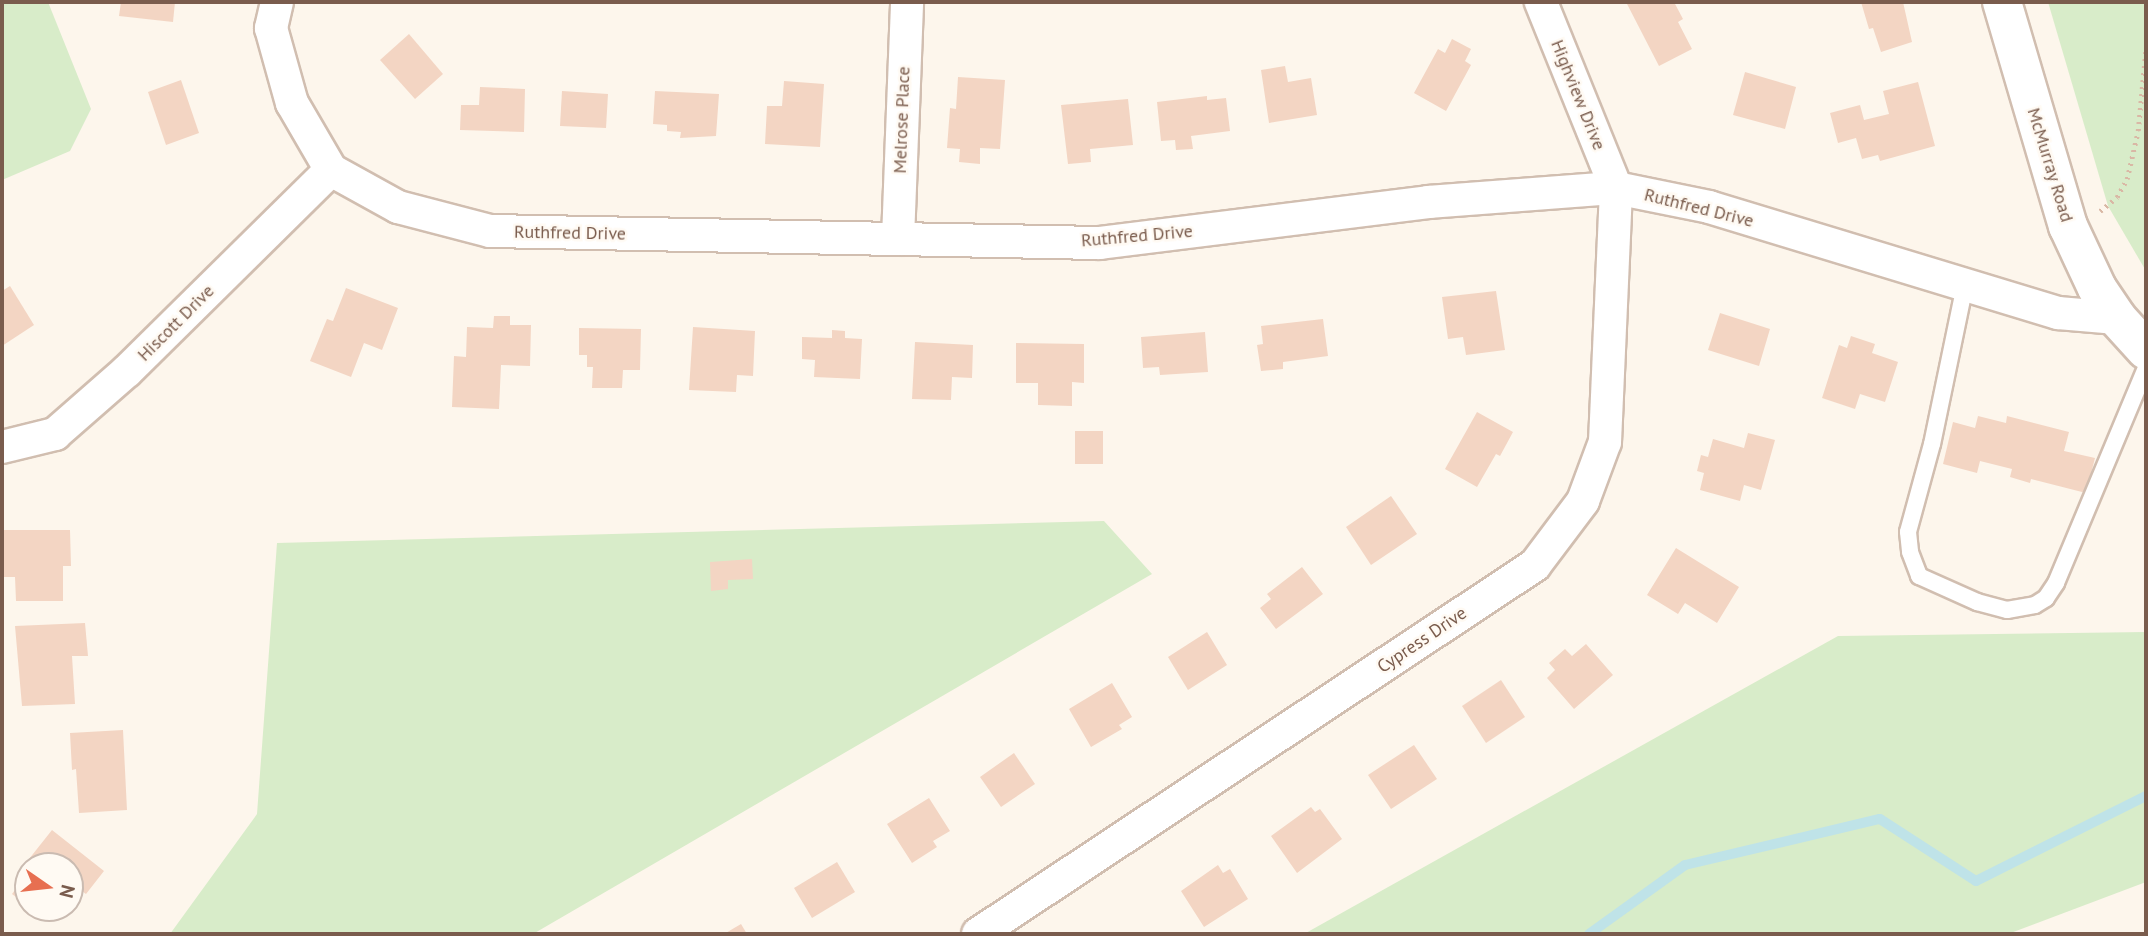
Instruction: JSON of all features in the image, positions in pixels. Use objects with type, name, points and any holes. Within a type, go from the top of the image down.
[{"type":"main road","name":"McMurray Road","points":[[2002,2],[2059,203],[2097,288],[2117,318],[2146,350]]},
{"type":"street","points":[[277,2],[271,29],[292,103],[331,170]]},
{"type":"street","name":"Melrose Place","points":[[898,239],[906,2]]},
{"type":"street","name":"Highview Drive","points":[[1541,2],[1616,188]]},
{"type":"street","name":"Ruthfred Drive","points":[[331,170],[398,207],[490,231],[1100,243],[1428,202],[1616,188],[1709,207],[2058,313],[2117,318]]},
{"type":"street","name":"Hiscott Drive","points":[[2,447],[55,433],[127,371],[331,170]]},
{"type":"street","name":"Cypress Drive","points":[[978,934],[1535,565],[1583,501],[1605,442],[1616,188]]},
{"type":"lane","points":[[1965,285],[1909,532],[1910,552],[1919,576],[1977,602],[2007,610],[2035,605],[2046,598],[2056,583],[2146,368]]},
{"type":"path","points":[[2095,216],[2117,197],[2127,179],[2137,131],[2146,47]]},
{"type":"green space","points":[[2,2],[48,2],[91,109],[70,151],[2,180]]},
{"type":"green space","points":[[2048,2],[2146,2],[2146,271],[2108,206]]},
{"type":"green space","points":[[1104,521],[1152,574],[533,934],[170,934],[257,814],[277,543]]},
{"type":"green space","points":[[2146,632],[2146,882],[2008,934],[1304,934],[1838,636]]},
{"type":"building","points":[[121,2],[175,2],[173,22],[119,16]]},
{"type":"building","points":[[1626,2],[1674,2],[1683,19],[1678,22],[1692,49],[1659,66]]},
{"type":"building","points":[[1861,2],[1903,2],[1912,42],[1881,52],[1873,28],[1869,29]]},
{"type":"building","points":[[409,34],[443,74],[415,99],[380,60]]},
{"type":"building","points":[[1452,39],[1471,49],[1465,61],[1471,65],[1446,111],[1414,93],[1438,49],[1445,53]]},
{"type":"building","points":[[1285,66],[1288,82],[1311,78],[1317,115],[1269,123],[1261,70]]},
{"type":"building","points":[[1745,72],[1796,87],[1785,129],[1733,115]]},
{"type":"building","points":[[958,77],[1005,80],[1000,149],[980,148],[980,164],[959,162],[960,149],[947,148],[950,108],[956,109]]},
{"type":"building","points":[[181,80],[199,133],[166,145],[148,92]]},
{"type":"building","points":[[784,81],[824,84],[820,147],[765,144],[767,106],[782,106]]},
{"type":"building","points":[[1918,82],[1935,146],[1880,161],[1878,155],[1862,159],[1856,138],[1838,143],[1830,113],[1860,105],[1864,120],[1889,114],[1883,91]]},
{"type":"building","points":[[480,87],[525,89],[524,132],[460,130],[461,105],[479,105]]},
{"type":"building","points":[[562,91],[608,94],[606,128],[560,126]]},
{"type":"building","points":[[655,91],[719,94],[716,136],[680,138],[681,132],[667,131],[667,125],[653,124]]},
{"type":"building","points":[[1207,96],[1207,100],[1226,98],[1230,131],[1191,136],[1193,149],[1176,150],[1175,140],[1161,141],[1157,102]]},
{"type":"building","points":[[1128,99],[1133,145],[1090,149],[1091,162],[1068,164],[1061,105]]},
{"type":"building","points":[[10,286],[34,325],[2,346],[2,291]]},
{"type":"building","points":[[346,288],[398,308],[382,350],[364,343],[351,377],[310,361],[327,319],[333,321]]},
{"type":"building","points":[[1496,291],[1505,350],[1466,355],[1463,337],[1448,339],[1442,297]]},
{"type":"building","points":[[1720,313],[1770,329],[1759,366],[1708,350]]},
{"type":"building","points":[[494,316],[510,316],[510,325],[531,325],[530,366],[501,365],[499,409],[452,407],[454,356],[466,357],[467,327],[493,328]]},
{"type":"building","points":[[1323,319],[1328,356],[1283,362],[1283,369],[1261,371],[1257,345],[1263,344],[1261,326]]},
{"type":"building","points":[[693,327],[755,331],[753,376],[737,375],[736,392],[689,390]]},
{"type":"building","points":[[579,328],[641,329],[640,370],[623,370],[622,388],[592,388],[593,367],[587,367],[587,355],[579,355]]},
{"type":"building","points":[[832,330],[845,331],[845,338],[862,339],[860,379],[814,377],[815,360],[802,359],[802,337],[832,338]]},
{"type":"building","points":[[1205,332],[1208,372],[1160,375],[1159,367],[1143,368],[1141,337]]},
{"type":"building","points":[[1851,336],[1875,344],[1872,353],[1898,362],[1885,402],[1860,394],[1855,409],[1822,398],[1839,345],[1847,348]]},
{"type":"building","points":[[915,342],[973,345],[972,378],[952,377],[951,400],[912,399]]},
{"type":"building","points":[[1016,343],[1084,344],[1084,383],[1072,382],[1072,406],[1038,405],[1038,383],[1016,383]]},
{"type":"building","points":[[1477,412],[1513,432],[1500,456],[1496,454],[1477,487],[1445,469]]},
{"type":"building","points":[[1978,416],[2006,423],[2007,416],[2069,432],[2064,451],[2095,458],[2086,493],[2031,479],[2030,483],[2010,477],[2012,469],[1980,461],[1977,473],[1943,464],[1953,422],[1975,428]]},
{"type":"building","points":[[1075,431],[1103,431],[1103,464],[1075,464]]},
{"type":"building","points":[[1748,433],[1775,440],[1761,490],[1744,485],[1740,501],[1700,490],[1704,473],[1697,471],[1701,455],[1708,457],[1713,439],[1744,448]]},
{"type":"building","points":[[1391,496],[1417,534],[1371,565],[1346,527]]},
{"type":"building","points":[[3,530],[70,530],[71,566],[63,566],[63,601],[16,601],[15,577],[3,577]]},
{"type":"building","points":[[1676,548],[1739,587],[1717,623],[1685,603],[1678,614],[1647,595]]},
{"type":"building","points":[[752,559],[753,579],[728,580],[728,589],[711,591],[710,562]]},
{"type":"building","points":[[1302,567],[1323,594],[1276,629],[1260,608],[1271,599],[1267,594]]},
{"type":"building","points":[[85,623],[88,656],[72,656],[75,704],[22,706],[15,626]]},
{"type":"building","points":[[1207,632],[1227,665],[1188,690],[1168,657]]},
{"type":"building","points":[[1586,644],[1613,675],[1574,709],[1547,678],[1555,670],[1549,663],[1565,649],[1572,656]]},
{"type":"building","points":[[1501,680],[1525,717],[1486,743],[1462,706]]},
{"type":"building","points":[[1112,683],[1132,717],[1119,725],[1122,729],[1091,747],[1069,709]]},
{"type":"building","points":[[123,730],[127,810],[79,813],[76,769],[72,770],[70,733]]},
{"type":"building","points":[[1414,745],[1437,779],[1391,809],[1368,775]]},
{"type":"building","points":[[1014,753],[1035,784],[1001,807],[980,777]]},
{"type":"building","points":[[929,798],[950,831],[933,841],[937,847],[912,863],[887,824]]},
{"type":"building","points":[[1311,807],[1315,812],[1320,809],[1342,839],[1297,873],[1271,836]]},
{"type":"building","points":[[52,830],[80,852],[35,852]]},
{"type":"building","points":[[84,855],[104,871],[86,894],[84,893]]},
{"type":"building","points":[[837,862],[855,892],[812,918],[794,888]]},
{"type":"building","points":[[1218,865],[1223,873],[1230,869],[1248,899],[1204,927],[1181,891]]},
{"type":"building","points":[[741,924],[747,934],[724,934]]},
{"type":"waterway","points":[[1589,934],[1685,865],[1880,819],[1976,881],[2146,796]]}]
